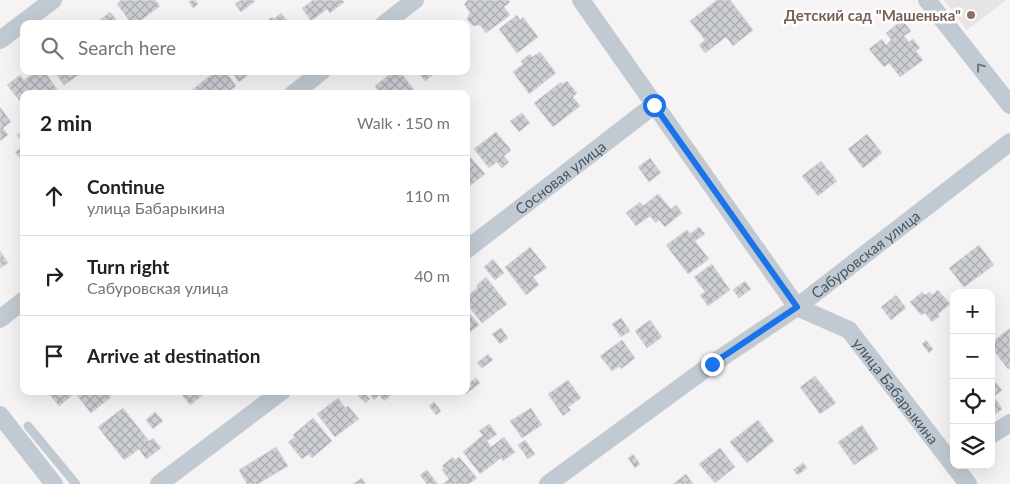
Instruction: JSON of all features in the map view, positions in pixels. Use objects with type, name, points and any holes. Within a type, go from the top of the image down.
[{"type":"street","points":[[26,20],[52,0]]},
{"type":"street","points":[[389,20],[415,0]]},
{"type":"street","points":[[581,0],[797,307]]},
{"type":"street","points":[[927,0],[1010,105]]},
{"type":"street","points":[[0,40],[20,25]]},
{"type":"street","points":[[298,90],[317,75]]},
{"type":"street","name":"Сосновая улица","points":[[470,247],[654,105]]},
{"type":"street","name":"Сабуровская улица","points":[[548,484],[712,364],[797,307],[1010,142]]},
{"type":"street","points":[[0,319],[20,303]]},
{"type":"street","name":"улица Бабарыкина","points":[[797,307],[849,330],[950,458]]},
{"type":"street","points":[[159,484],[277,395]]},
{"type":"street","points":[[0,415],[54,484]]},
{"type":"street","points":[[995,432],[1010,423]]},
{"type":"street","name":"улица Бабарыкина","points":[[958,469],[968,484]]},
{"type":"lane","points":[[28,426],[76,484]]},
{"type":"shaded area","name":"Детский сад \"Машенька\"","points":[[944,0],[1006,0],[967,30]]},
{"type":"building","points":[[121,0],[155,0],[160,6],[141,20],[129,20],[117,4]]},
{"type":"building","points":[[195,0],[198,4],[193,8],[189,2]]},
{"type":"building","points":[[241,0],[255,1],[241,12],[235,4]]},
{"type":"building","points":[[313,0],[342,0],[344,2],[330,13],[327,9],[312,20],[310,20],[302,8]]},
{"type":"building","points":[[468,0],[508,0],[510,2],[504,7],[510,15],[486,33],[480,25],[473,26],[470,20],[467,19],[470,12],[464,4]]},
{"type":"building","points":[[717,0],[730,0],[753,30],[733,46],[726,37],[705,53],[699,45],[705,40],[690,21]]},
{"type":"building","points":[[110,12],[117,20],[100,20]]},
{"type":"building","points":[[281,13],[287,20],[268,20],[272,17],[274,19]]},
{"type":"building","points":[[517,15],[520,20],[523,17],[538,37],[517,53],[499,29]]},
{"type":"building","points":[[902,20],[911,31],[904,36],[909,42],[913,39],[920,48],[916,51],[923,60],[900,77],[889,63],[884,67],[869,49],[882,39],[886,45],[891,40],[886,33]]},
{"type":"building","points":[[540,52],[556,73],[529,94],[513,72],[523,64],[521,61],[530,54],[532,57]]},
{"type":"building","points":[[20,75],[24,80],[31,75],[47,75],[57,89],[20,90],[20,101],[7,85]]},
{"type":"building","points":[[57,75],[78,75],[64,85]]},
{"type":"building","points":[[211,75],[228,75],[236,86],[231,90],[192,90]]},
{"type":"building","points":[[234,75],[246,75],[247,76],[239,82]]},
{"type":"building","points":[[389,75],[403,75],[414,90],[378,90],[375,86]]},
{"type":"building","points":[[420,75],[433,75],[425,81]]},
{"type":"building","points":[[567,81],[577,93],[573,97],[580,106],[553,127],[534,103],[561,82],[563,84]]},
{"type":"building","points":[[0,107],[11,122],[3,128],[8,135],[0,141]]},
{"type":"building","points":[[522,113],[530,123],[519,132],[510,121]]},
{"type":"building","points":[[496,132],[511,150],[504,156],[509,162],[502,168],[497,162],[489,168],[474,149]]},
{"type":"building","points":[[867,134],[882,153],[863,168],[848,149]]},
{"type":"building","points":[[20,149],[20,158],[15,152]]},
{"type":"building","points":[[470,157],[485,174],[470,186]]},
{"type":"building","points":[[650,158],[661,173],[649,182],[638,167]]},
{"type":"building","points":[[821,161],[837,181],[818,196],[802,176]]},
{"type":"building","points":[[658,194],[671,209],[676,205],[682,213],[665,227],[659,220],[656,223],[650,216],[636,226],[626,213],[640,202],[643,206]]},
{"type":"building","points":[[699,227],[705,234],[695,241],[709,259],[688,274],[666,245],[687,230],[690,234]]},
{"type":"building","points":[[979,245],[994,265],[964,287],[949,268]]},
{"type":"building","points":[[530,247],[547,268],[533,277],[539,285],[526,295],[505,267]]},
{"type":"building","points":[[0,251],[8,263],[0,268]]},
{"type":"building","points":[[493,259],[504,273],[495,280],[484,267]]},
{"type":"building","points":[[712,264],[730,290],[708,306],[700,295],[705,292],[694,277]]},
{"type":"building","points":[[486,277],[507,304],[482,323],[470,308],[470,294],[478,288],[476,286]]},
{"type":"building","points":[[745,281],[751,289],[739,298],[733,290]]},
{"type":"building","points":[[938,290],[950,304],[932,322],[925,313],[921,315],[910,302],[922,292],[925,295],[930,292],[932,295]]},
{"type":"building","points":[[896,295],[906,308],[891,320],[881,307]]},
{"type":"building","points":[[470,314],[479,325],[470,332]]},
{"type":"building","points":[[621,318],[630,331],[621,337],[612,324]]},
{"type":"building","points":[[650,320],[662,337],[647,348],[635,331]]},
{"type":"building","points":[[501,328],[508,338],[500,344],[492,334]]},
{"type":"building","points":[[1010,328],[1010,368],[1008,369],[995,352],[995,340]]},
{"type":"building","points":[[622,340],[635,358],[621,369],[619,366],[612,371],[600,356]]},
{"type":"building","points":[[926,340],[933,349],[929,353],[922,344]]},
{"type":"building","points":[[488,354],[493,360],[482,368],[477,363]]},
{"type":"building","points":[[815,376],[836,403],[820,414],[800,387]]},
{"type":"building","points":[[476,378],[480,383],[470,391],[470,382]]},
{"type":"building","points":[[568,380],[581,398],[568,407],[571,410],[563,416],[548,394]]},
{"type":"building","points":[[995,382],[1002,390],[995,396]]},
{"type":"building","points":[[50,395],[73,395],[59,406]]},
{"type":"building","points":[[77,395],[109,395],[111,397],[91,413]]},
{"type":"building","points":[[182,395],[203,395],[190,405]]},
{"type":"building","points":[[366,395],[370,399],[366,403],[358,396]]},
{"type":"building","points":[[370,395],[379,395],[374,400]]},
{"type":"building","points":[[379,395],[391,395],[384,401]]},
{"type":"building","points":[[338,398],[345,408],[348,406],[359,419],[335,437],[317,414]]},
{"type":"building","points":[[995,400],[1002,409],[995,414]]},
{"type":"building","points":[[434,402],[441,411],[436,415],[429,406]]},
{"type":"building","points":[[123,408],[149,441],[153,438],[161,448],[146,459],[139,449],[124,460],[98,427]]},
{"type":"building","points":[[531,408],[542,425],[522,438],[510,421]]},
{"type":"building","points":[[155,412],[163,421],[153,429],[146,420]]},
{"type":"building","points":[[313,418],[332,441],[312,458],[309,454],[302,459],[288,442],[295,437],[293,435]]},
{"type":"building","points":[[758,420],[774,441],[747,463],[730,442]]},
{"type":"building","points":[[489,424],[497,434],[487,441],[491,447],[504,437],[515,452],[503,461],[501,458],[480,474],[463,452],[483,435],[479,431]]},
{"type":"building","points":[[862,425],[878,449],[854,465],[838,442]]},
{"type":"building","points":[[525,440],[535,454],[528,459],[518,445]]},
{"type":"building","points":[[276,447],[288,466],[258,484],[247,484],[239,470]]},
{"type":"building","points":[[720,448],[735,467],[715,483],[699,464]]},
{"type":"building","points":[[633,454],[640,464],[635,468],[628,458]]},
{"type":"building","points":[[453,457],[455,460],[459,457],[477,478],[469,484],[443,484],[449,479],[442,470],[444,468],[442,466]]},
{"type":"building","points":[[803,463],[807,468],[798,475],[793,470]]},
{"type":"building","points":[[427,470],[438,484],[427,484],[420,475]]},
{"type":"building","points":[[686,474],[693,484],[673,484]]},
{"type":"building","points":[[362,478],[366,484],[353,484]]},
{"type":"place","name":"Детский сад \"Машенька\"","points":[[971,15]]},
{"type":"route","points":[[654,105],[797,307],[712,364]]}]
